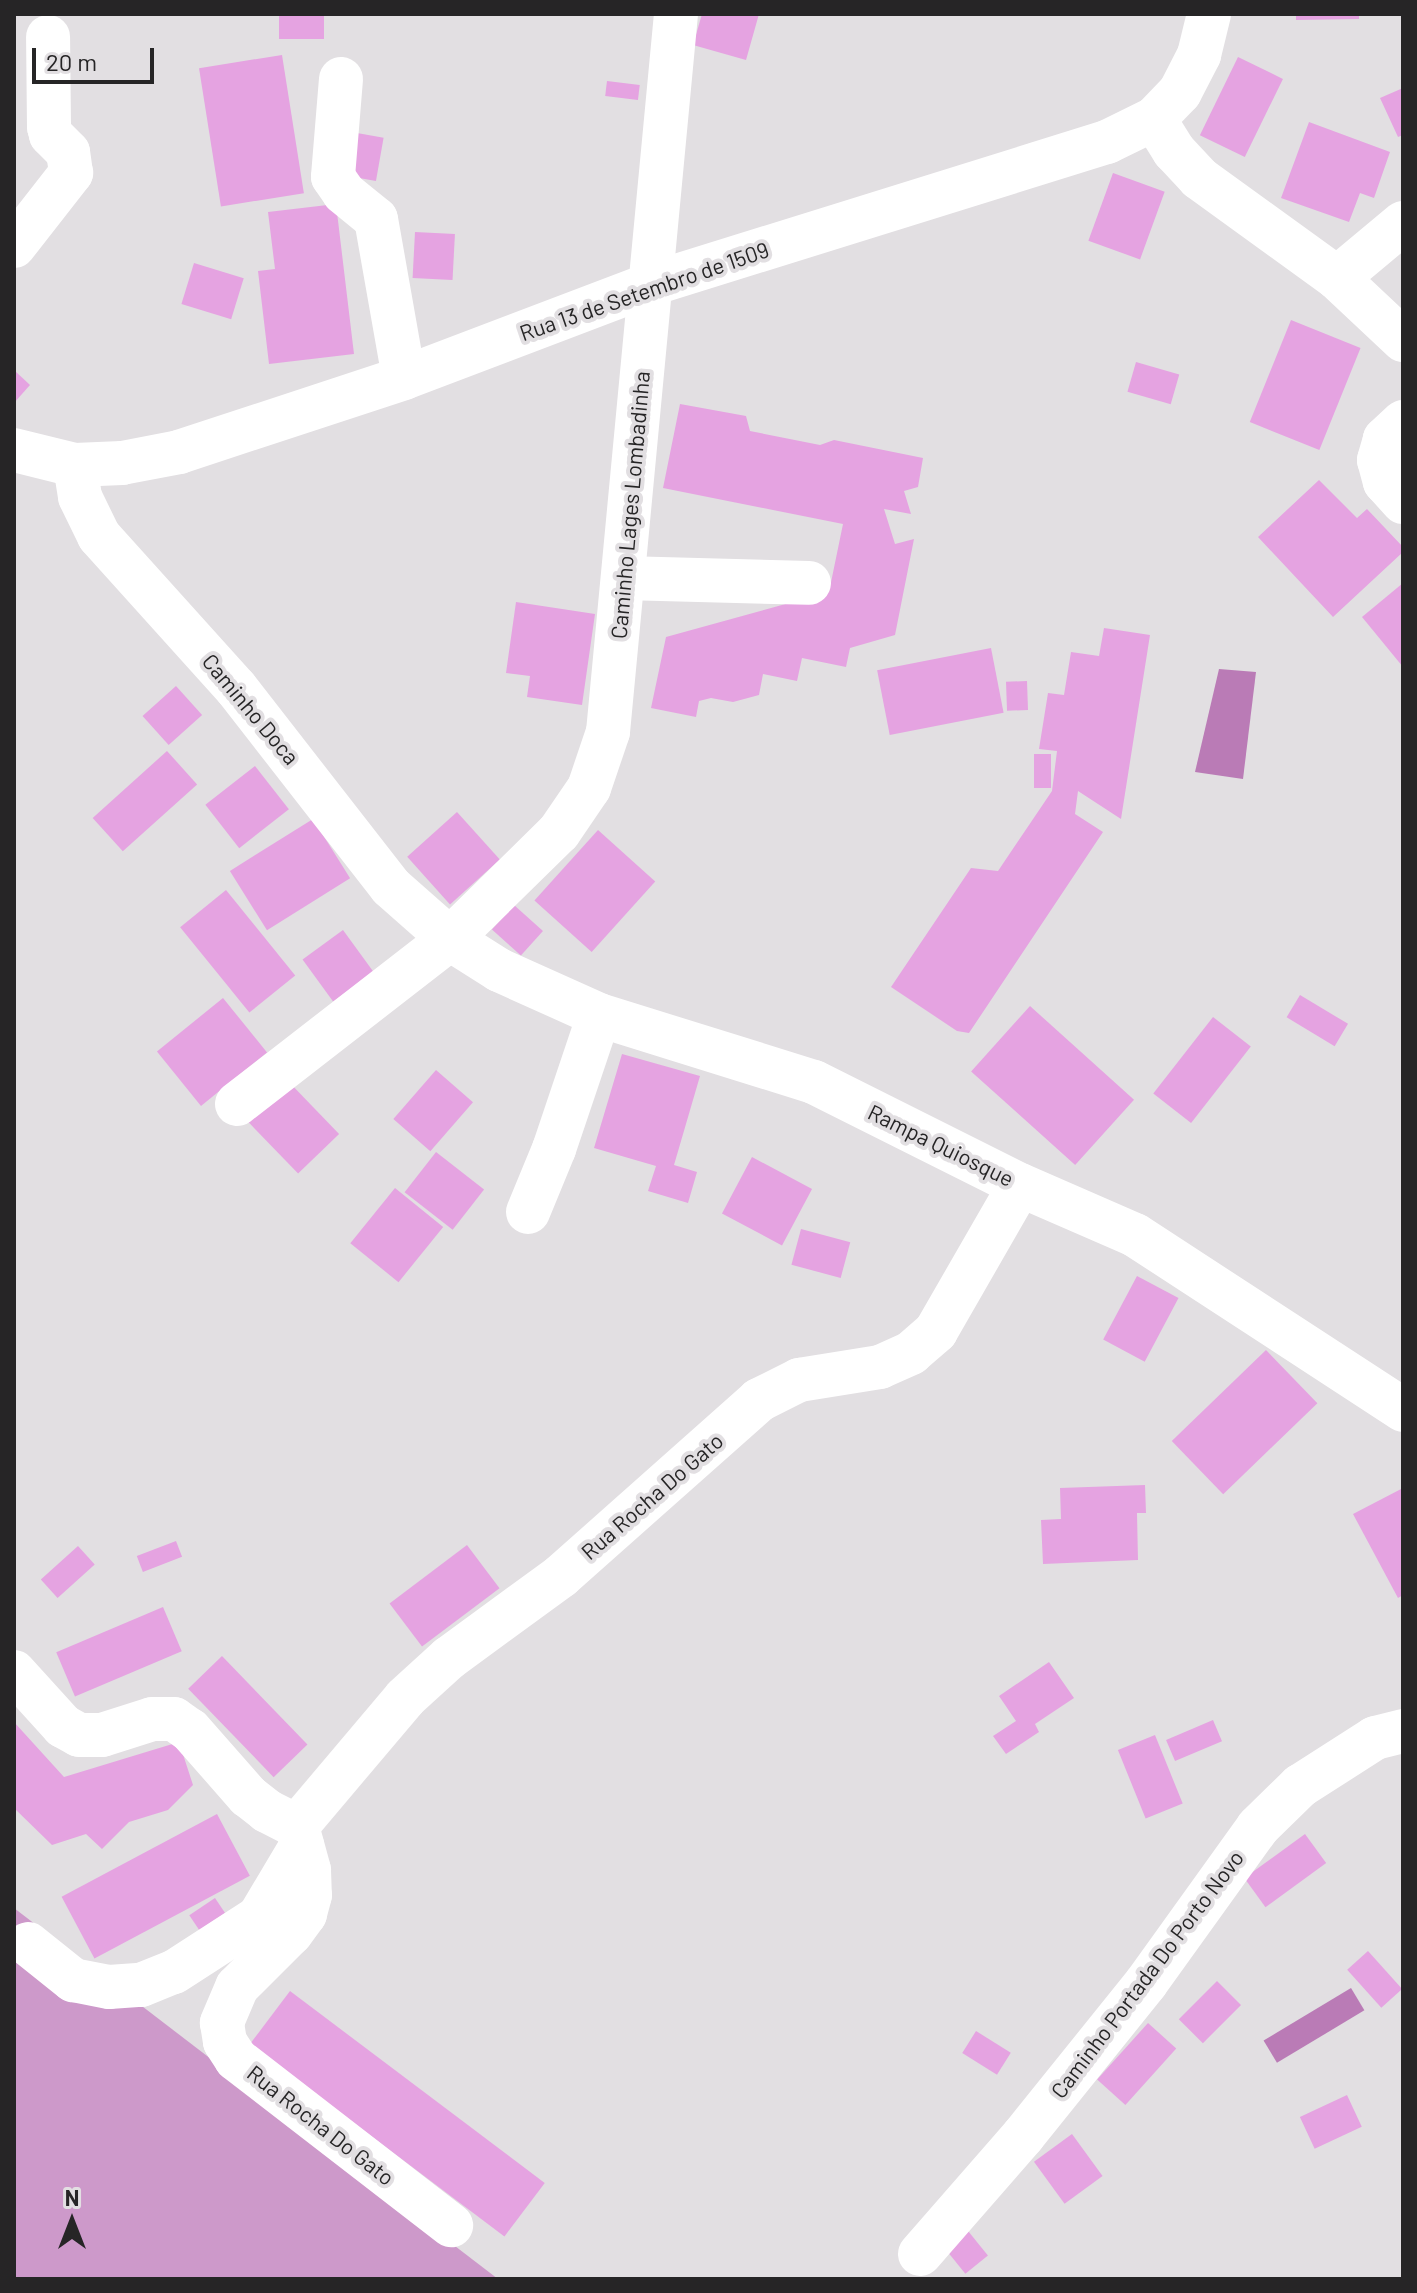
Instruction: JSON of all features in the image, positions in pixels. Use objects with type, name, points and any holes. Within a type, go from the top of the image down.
[{"type":"street","name":"Caminho Lages Lombadinha","points":[[237,1104],[450,939],[559,832],[589,788],[608,732],[676,14]]},
{"type":"street","name":"Rua 13 de Setembro de 1509","points":[[14,450],[75,465],[122,463],[179,452],[404,378],[651,284],[1107,142],[1154,119],[1180,92],[1199,55],[1209,14]]},
{"type":"street","points":[[14,246],[71,173],[68,152],[51,135],[49,127],[48,37]]},
{"type":"street","points":[[341,79],[333,177],[344,193],[376,219],[404,378]]},
{"type":"street","points":[[1154,119],[1174,151],[1199,178],[1337,278],[1403,340]]},
{"type":"street","points":[[1337,278],[1403,223]]},
{"type":"street","points":[[1403,422],[1385,439],[1379,460],[1385,482],[1403,502]]},
{"type":"street","name":"Caminho Doca","points":[[75,465],[80,497],[99,536],[236,688],[391,887],[450,939]]},
{"type":"street","points":[[623,578],[809,583]]},
{"type":"street","name":"Rampa Quiosque","points":[[450,939],[499,970],[599,1015],[814,1082],[1020,1185],[1135,1235],[1403,1410]]},
{"type":"street","points":[[528,1212],[554,1149],[599,1015]]},
{"type":"street","name":"Rua Rocha Do Gato","points":[[28,1944],[73,1980],[109,1987],[141,1985],[174,1972],[259,1917],[299,1835],[405,1698],[449,1658],[561,1576],[759,1400],[799,1380],[880,1367],[911,1353],[936,1331],[1020,1185]]},
{"type":"street","points":[[14,1672],[63,1726],[79,1735],[102,1735],[152,1719],[174,1719],[190,1730],[248,1796],[299,1835]]},
{"type":"street","name":"Caminho Portada Do Porto Novo","points":[[920,2254],[1023,2136],[1146,1983],[1258,1827],[1300,1786],[1375,1738],[1403,1731]]},
{"type":"street","name":"Rua Rocha Do Gato","points":[[299,1835],[310,1895],[305,1914],[291,1933],[237,1987],[222,2023],[225,2042],[236,2059],[451,2225]]},
{"type":"shaded area","points":[[1219,669],[1256,672],[1243,779],[1195,772]]},
{"type":"shaded area","points":[[14,1908],[498,2279],[14,2279]]},
{"type":"shaded area","points":[[1351,1988],[1364,2010],[1277,2063],[1264,2041]]},
{"type":"building","points":[[279,14],[324,14],[324,39],[279,39]]},
{"type":"building","points":[[702,14],[759,14],[746,60],[693,45]]},
{"type":"building","points":[[1296,14],[1359,14],[1359,19],[1296,20]]},
{"type":"building","points":[[282,55],[304,193],[221,206],[199,68]]},
{"type":"building","points":[[1238,57],[1283,79],[1245,157],[1200,135]]},
{"type":"building","points":[[607,81],[640,85],[638,100],[605,96]]},
{"type":"building","points":[[1403,88],[1403,135],[1398,137],[1380,98]]},
{"type":"building","points":[[1309,122],[1390,152],[1374,198],[1360,193],[1349,222],[1281,198]]},
{"type":"building","points":[[357,133],[384,138],[376,181],[349,176]]},
{"type":"building","points":[[1113,173],[1165,192],[1140,259],[1088,241]]},
{"type":"building","points":[[336,204],[354,354],[269,364],[258,271],[275,269],[268,212]]},
{"type":"building","points":[[415,232],[455,234],[453,280],[413,278]]},
{"type":"building","points":[[194,263],[244,278],[231,319],[181,304]]},
{"type":"building","points":[[1291,320],[1361,348],[1319,450],[1250,422]]},
{"type":"building","points":[[1136,362],[1179,374],[1171,404],[1127,392]]},
{"type":"building","points":[[14,370],[30,385],[14,403]]},
{"type":"building","points":[[680,404],[746,416],[750,431],[820,445],[834,440],[923,458],[918,487],[904,491],[911,514],[884,509],[895,544],[914,539],[895,635],[850,648],[846,667],[802,658],[797,681],[763,674],[759,695],[733,702],[711,698],[699,701],[696,717],[651,708],[666,637],[829,592],[843,524],[663,488]]},
{"type":"building","points":[[1319,480],[1357,518],[1367,509],[1403,547],[1403,552],[1333,617],[1258,537]]},
{"type":"building","points":[[1403,583],[1403,667],[1362,617]]},
{"type":"building","points":[[516,602],[595,614],[582,705],[527,697],[530,676],[506,673]]},
{"type":"building","points":[[1104,628],[1150,635],[1121,819],[1078,791],[1075,814],[1103,832],[969,1033],[957,1031],[891,987],[971,868],[998,871],[1052,791],[1057,751],[1039,749],[1048,693],[1064,695],[1071,652],[1099,656]]},
{"type":"building","points":[[991,648],[1004,713],[890,735],[877,670]]},
{"type":"building","points":[[1027,681],[1028,710],[1007,711],[1006,682]]},
{"type":"building","points":[[176,686],[202,715],[169,745],[143,716]]},
{"type":"building","points":[[167,751],[197,784],[123,851],[93,818]]},
{"type":"building","points":[[1034,754],[1051,754],[1051,788],[1034,788]]},
{"type":"building","points":[[255,766],[289,809],[239,848],[205,805]]},
{"type":"building","points":[[457,812],[500,860],[450,904],[407,857]]},
{"type":"building","points":[[313,819],[350,878],[267,930],[230,871]]},
{"type":"building","points":[[598,830],[655,882],[592,952],[534,901]]},
{"type":"building","points":[[226,890],[295,975],[249,1013],[180,927]]},
{"type":"building","points":[[514,905],[543,931],[521,956],[492,930]]},
{"type":"building","points":[[343,930],[374,972],[333,1001],[303,959]]},
{"type":"building","points":[[1300,995],[1348,1024],[1335,1046],[1287,1017]]},
{"type":"building","points":[[223,998],[267,1052],[201,1106],[157,1051]]},
{"type":"building","points":[[1030,1006],[1134,1100],[1075,1165],[971,1071]]},
{"type":"building","points":[[1213,1017],[1251,1047],[1191,1123],[1153,1093]]},
{"type":"building","points":[[622,1054],[700,1076],[674,1165],[697,1172],[688,1203],[648,1191],[656,1166],[594,1148]]},
{"type":"building","points":[[436,1070],[473,1102],[430,1151],[393,1119]]},
{"type":"building","points":[[287,1080],[339,1134],[298,1174],[246,1120]]},
{"type":"building","points":[[436,1152],[484,1190],[453,1230],[405,1192]]},
{"type":"building","points":[[752,1157],[812,1189],[782,1245],[722,1214]]},
{"type":"building","points":[[395,1188],[443,1227],[399,1282],[350,1243]]},
{"type":"building","points":[[801,1229],[850,1242],[841,1278],[791,1265]]},
{"type":"building","points":[[1137,1276],[1178,1298],[1145,1362],[1103,1340]]},
{"type":"building","points":[[1266,1350],[1317,1403],[1223,1494],[1172,1441]]},
{"type":"building","points":[[1145,1485],[1146,1513],[1137,1513],[1138,1560],[1043,1564],[1041,1520],[1061,1519],[1060,1488]]},
{"type":"building","points":[[1403,1488],[1403,1595],[1398,1598],[1353,1514]]},
{"type":"building","points":[[176,1541],[182,1557],[143,1572],[137,1556]]},
{"type":"building","points":[[467,1545],[499,1588],[422,1647],[390,1603]]},
{"type":"building","points":[[78,1546],[95,1565],[58,1598],[41,1579]]},
{"type":"building","points":[[163,1607],[182,1651],[75,1697],[56,1652]]},
{"type":"building","points":[[222,1656],[307,1744],[274,1777],[188,1689]]},
{"type":"building","points":[[1049,1662],[1074,1698],[1035,1724],[1039,1732],[1006,1754],[993,1736],[1016,1721],[999,1696]]},
{"type":"building","points":[[1213,1720],[1222,1741],[1175,1761],[1166,1740]]},
{"type":"building","points":[[14,1722],[64,1777],[179,1742],[193,1785],[168,1810],[129,1822],[102,1849],[86,1834],[52,1845],[14,1808]]},
{"type":"building","points":[[1155,1735],[1183,1804],[1146,1819],[1118,1750]]},
{"type":"building","points":[[217,1814],[250,1876],[94,1958],[62,1897]]},
{"type":"building","points":[[1305,1834],[1326,1863],[1265,1907],[1244,1878]]},
{"type":"building","points":[[215,1898],[225,1913],[199,1930],[189,1915]]},
{"type":"building","points":[[1368,1951],[1402,1989],[1381,2008],[1347,1970]]},
{"type":"building","points":[[1217,1981],[1241,2005],[1203,2043],[1179,2019]]},
{"type":"building","points":[[290,1991],[545,2183],[504,2236],[250,2045]]},
{"type":"building","points":[[1148,2023],[1176,2048],[1125,2105],[1097,2079]]},
{"type":"building","points":[[976,2031],[1011,2053],[997,2075],[962,2053]]},
{"type":"building","points":[[1347,2095],[1362,2127],[1315,2149],[1300,2117]]},
{"type":"building","points":[[1072,2134],[1103,2176],[1065,2204],[1034,2162]]},
{"type":"building","points":[[964,2226],[988,2256],[965,2274],[941,2244]]}]
